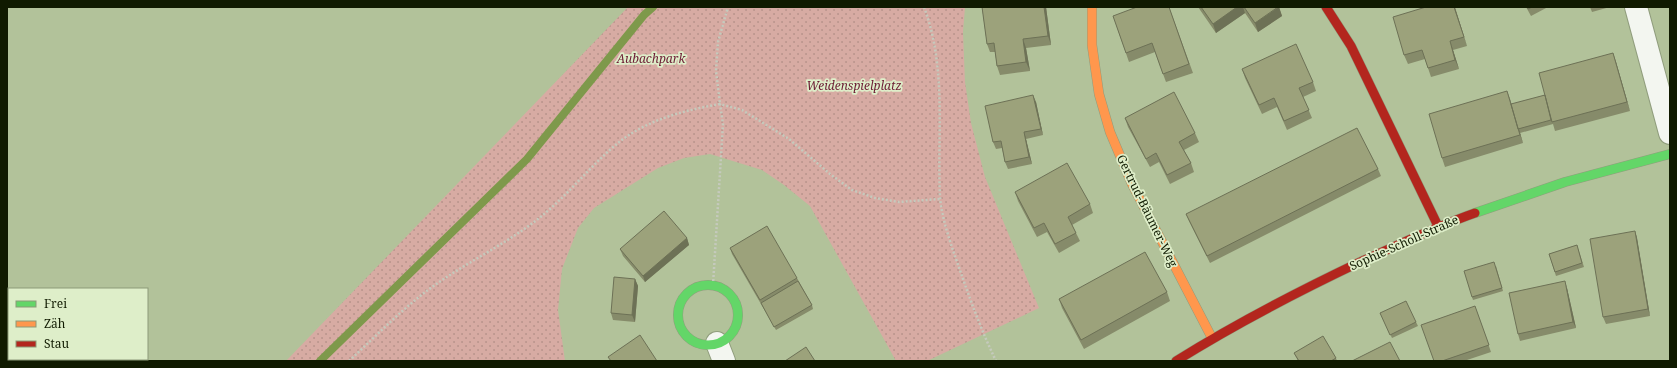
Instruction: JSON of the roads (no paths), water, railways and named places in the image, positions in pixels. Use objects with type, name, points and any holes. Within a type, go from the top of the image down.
[{"type":"street","name":"Gertrud-Bäumer-Weg","points":[[1092,7],[1092,45],[1099,94],[1110,132],[1132,184],[1212,338]]},
{"type":"street","points":[[1326,7],[1352,46],[1438,226]]},
{"type":"street","points":[[1636,7],[1670,133]]},
{"type":"street","name":"Sophie-Scholl-Straße","points":[[1176,361],[1212,338],[1327,278],[1438,226],[1565,182],[1670,154]]},
{"type":"street","points":[[703,285],[721,287],[729,292],[738,308],[736,326],[725,340],[721,352],[689,338],[682,330],[678,312],[680,302],[693,288],[703,285]]},
{"type":"waterway","points":[[320,361],[527,159],[644,15],[653,7]]},
{"type":"park label","name":"Aubachpark","points":[[651,59]]},
{"type":"park label","name":"Weidenspielplatz","points":[[854,86]]}]
